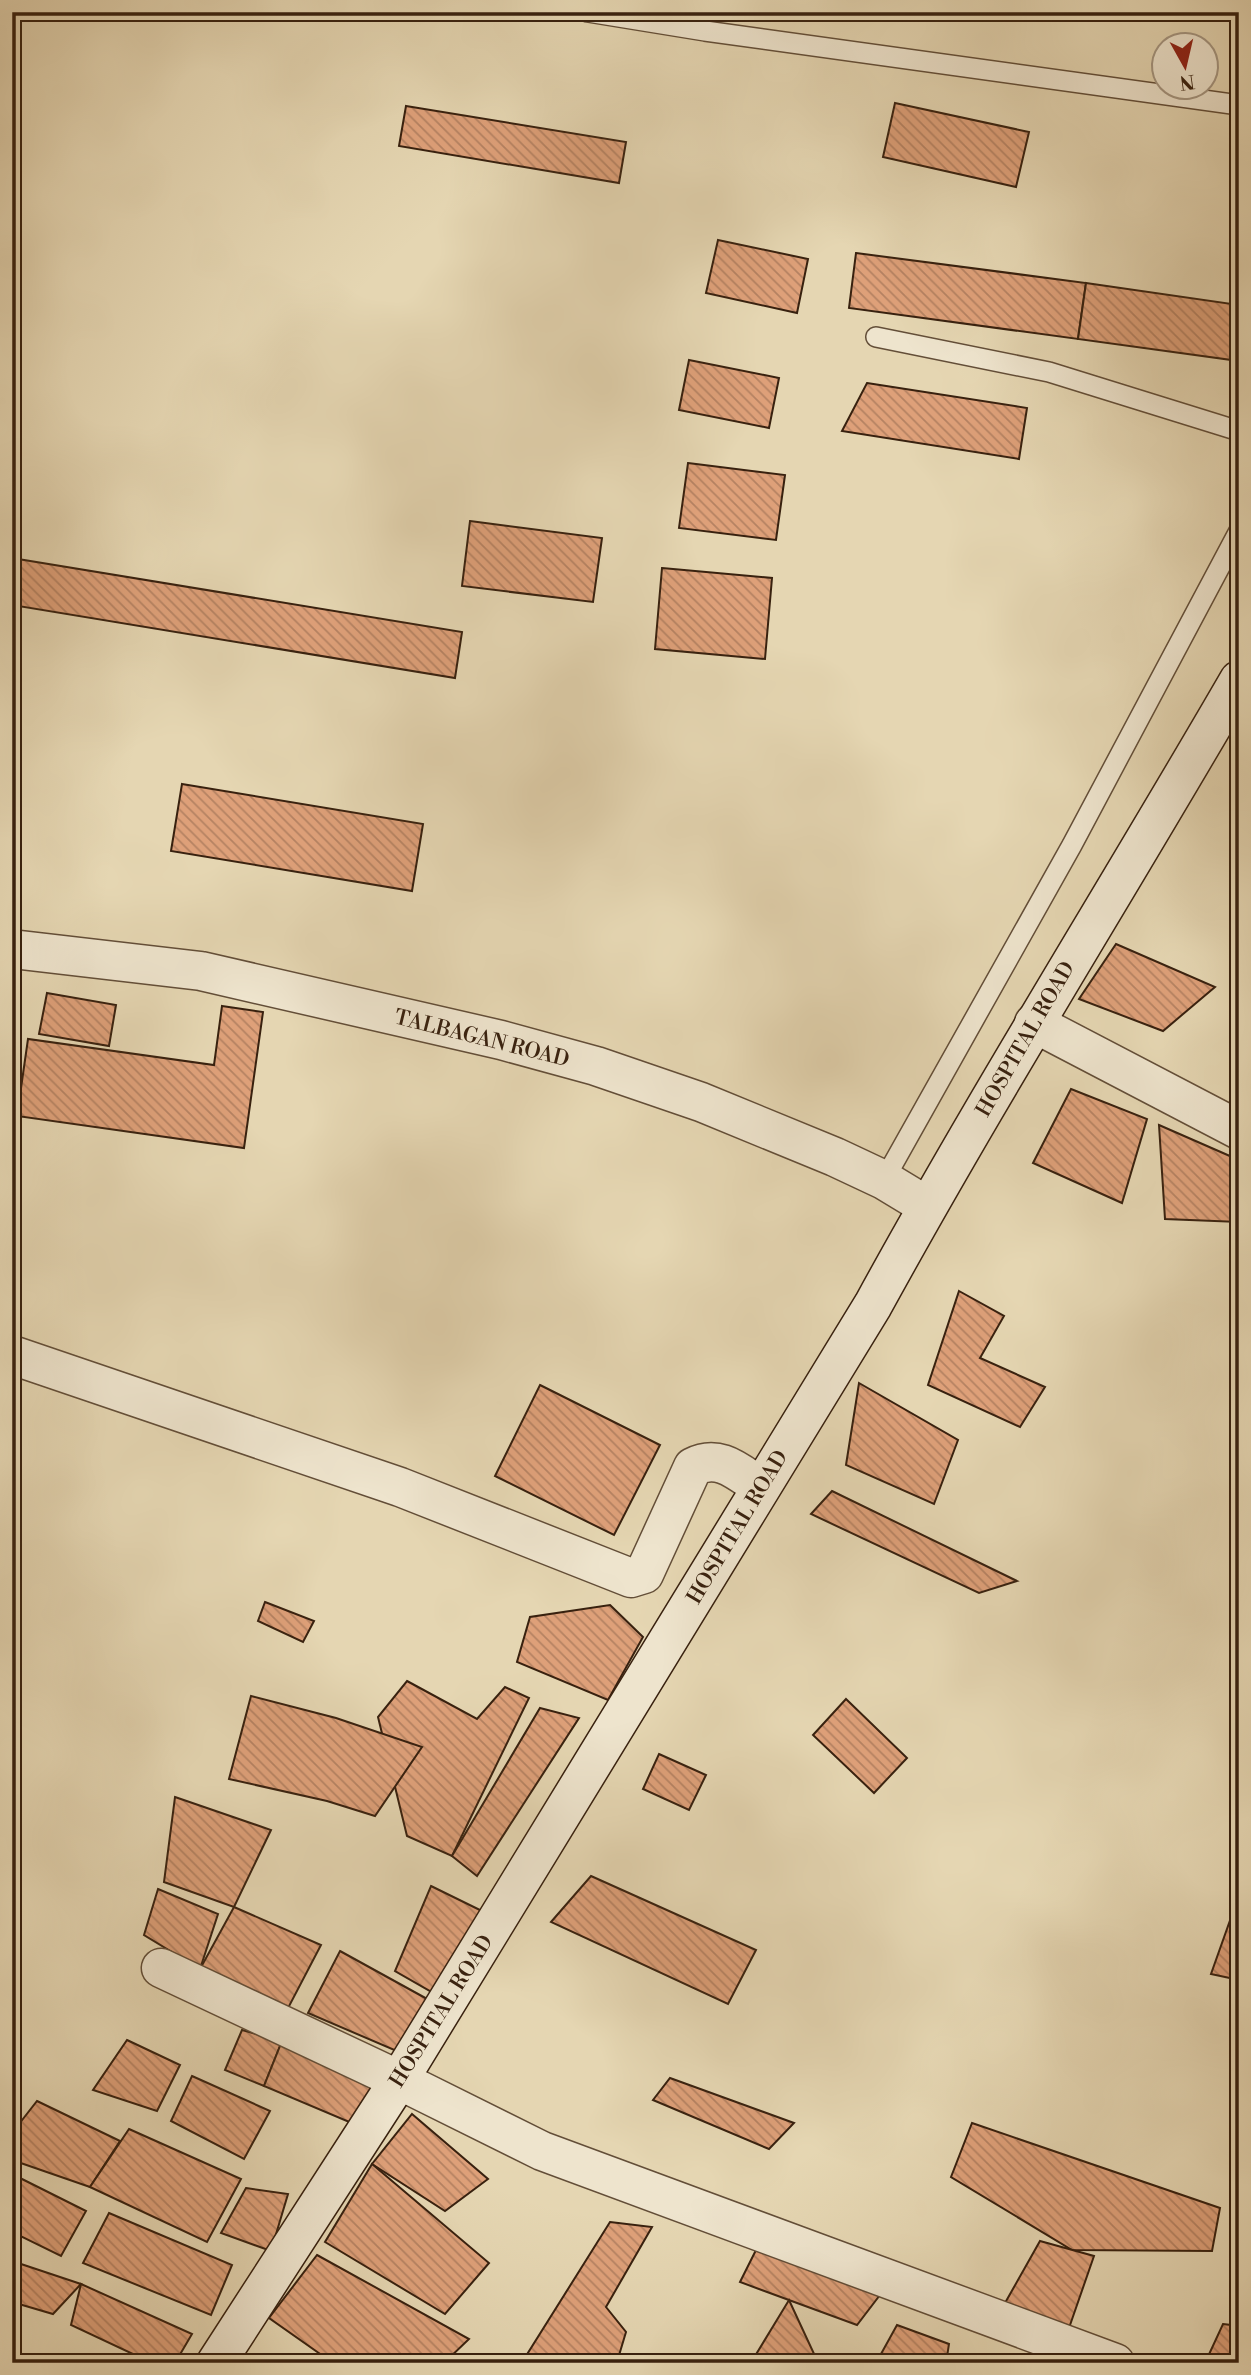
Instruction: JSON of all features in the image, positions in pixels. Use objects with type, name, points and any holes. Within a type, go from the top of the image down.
[{"type":"street","name":"HOSPITAL ROAD","points":[[216,2363],[399,2080],[873,1305],[927,1206],[1034,1023],[1239,680]]},
{"type":"street","name":"TALBAGAN ROAD","points":[[12,949],[201,971],[501,1040],[596,1066],[701,1102],[884,1180],[927,1206]]},
{"type":"street","points":[[1034,1023],[1239,1130]]},
{"type":"street","points":[[12,1355],[401,1487],[631,1578],[645,1574],[693,1467],[705,1461],[720,1462],[761,1487]]},
{"type":"street","points":[[161,1968],[542,2151],[1115,2363]]},
{"type":"lane","points":[[588,12],[705,31],[1239,105]]},
{"type":"lane","points":[[876,337],[1049,372],[1239,430]]},
{"type":"lane","points":[[884,1180],[1072,845],[1239,531]]},
{"type":"building","points":[[895,103],[1029,132],[1016,187],[883,157]]},
{"type":"building","points":[[406,106],[626,142],[619,183],[399,146]]},
{"type":"building","points":[[718,240],[808,259],[797,313],[706,293]]},
{"type":"building","points":[[856,253],[1086,283],[1078,339],[849,308]]},
{"type":"building","points":[[1086,283],[1239,305],[1239,361],[1078,339]]},
{"type":"building","points":[[689,360],[779,378],[769,428],[679,410]]},
{"type":"building","points":[[867,383],[1027,408],[1019,459],[842,431]]},
{"type":"building","points":[[688,463],[785,475],[776,540],[679,528]]},
{"type":"building","points":[[470,521],[602,538],[593,602],[462,586]]},
{"type":"building","points":[[12,558],[462,632],[455,678],[12,605]]},
{"type":"building","points":[[662,568],[772,578],[765,659],[655,649]]},
{"type":"building","points":[[182,784],[423,824],[412,891],[171,851]]},
{"type":"building","points":[[1116,944],[1215,987],[1163,1031],[1079,999]]},
{"type":"building","points":[[47,993],[116,1005],[109,1046],[39,1034]]},
{"type":"building","points":[[222,1006],[263,1012],[244,1148],[17,1116],[28,1039],[214,1065]]},
{"type":"building","points":[[1071,1089],[1147,1119],[1122,1203],[1033,1163]]},
{"type":"building","points":[[1159,1125],[1239,1160],[1239,1222],[1165,1219]]},
{"type":"building","points":[[959,1291],[1004,1316],[980,1358],[1045,1387],[1020,1427],[928,1385]]},
{"type":"building","points":[[859,1383],[958,1440],[934,1504],[846,1465]]},
{"type":"building","points":[[540,1385],[660,1445],[614,1535],[495,1476]]},
{"type":"building","points":[[832,1491],[1017,1581],[979,1593],[811,1514]]},
{"type":"building","points":[[265,1602],[314,1621],[303,1642],[258,1621]]},
{"type":"building","points":[[610,1605],[643,1637],[608,1700],[517,1662],[530,1617]]},
{"type":"building","points":[[407,1681],[477,1719],[505,1687],[529,1698],[452,1856],[407,1836],[378,1717]]},
{"type":"building","points":[[251,1696],[336,1718],[422,1747],[375,1816],[327,1801],[229,1779]]},
{"type":"building","points":[[846,1699],[907,1758],[874,1793],[813,1735]]},
{"type":"building","points":[[540,1708],[579,1718],[477,1876],[452,1856]]},
{"type":"building","points":[[12,1734],[18,1738],[12,1759]]},
{"type":"building","points":[[659,1754],[706,1775],[689,1810],[643,1789]]},
{"type":"building","points":[[175,1797],[271,1830],[234,1907],[164,1882]]},
{"type":"building","points":[[591,1876],[756,1950],[728,2004],[551,1922]]},
{"type":"building","points":[[431,1886],[482,1911],[437,1995],[395,1971]]},
{"type":"building","points":[[158,1889],[218,1914],[200,1969],[144,1935]]},
{"type":"building","points":[[234,1907],[321,1945],[286,2012],[200,1969]]},
{"type":"building","points":[[1233,1912],[1239,1914],[1239,1980],[1211,1974]]},
{"type":"building","points":[[340,1951],[429,2000],[399,2052],[308,2013]]},
{"type":"building","points":[[242,2030],[282,2041],[264,2086],[225,2070]]},
{"type":"building","points":[[127,2040],[180,2065],[157,2111],[93,2090]]},
{"type":"building","points":[[282,2041],[381,2084],[354,2124],[264,2086]]},
{"type":"building","points":[[192,2076],[270,2111],[244,2159],[171,2121]]},
{"type":"building","points":[[670,2078],[794,2123],[769,2149],[653,2100]]},
{"type":"building","points":[[37,2101],[120,2141],[90,2187],[12,2160],[12,2133]]},
{"type":"building","points":[[412,2114],[488,2179],[445,2211],[372,2164]]},
{"type":"building","points":[[972,2123],[1220,2208],[1212,2251],[1072,2250],[951,2177]]},
{"type":"building","points":[[129,2129],[241,2179],[207,2242],[90,2187]]},
{"type":"building","points":[[372,2164],[489,2263],[445,2314],[325,2242]]},
{"type":"building","points":[[12,2174],[86,2211],[61,2256],[12,2232]]},
{"type":"building","points":[[246,2188],[288,2194],[271,2251],[221,2233]]},
{"type":"building","points":[[1239,2192],[1239,2219],[1234,2217]]},
{"type":"building","points":[[109,2213],[232,2265],[211,2315],[83,2263]]},
{"type":"building","points":[[610,2222],[652,2227],[606,2307],[626,2332],[617,2362],[549,2363],[526,2356]]},
{"type":"building","points":[[1040,2241],[1094,2256],[1069,2328],[1005,2303]]},
{"type":"building","points":[[760,2242],[883,2291],[857,2325],[740,2282]]},
{"type":"building","points":[[317,2255],[469,2339],[444,2363],[333,2363],[269,2318]]},
{"type":"building","points":[[12,2261],[81,2284],[53,2314],[12,2302]]},
{"type":"building","points":[[81,2284],[192,2334],[175,2363],[152,2363],[71,2325]]},
{"type":"building","points":[[789,2300],[815,2356],[811,2363],[755,2363],[752,2361]]},
{"type":"building","points":[[1223,2324],[1239,2326],[1239,2363],[1205,2363]]},
{"type":"building","points":[[897,2325],[949,2344],[946,2363],[876,2363]]}]
